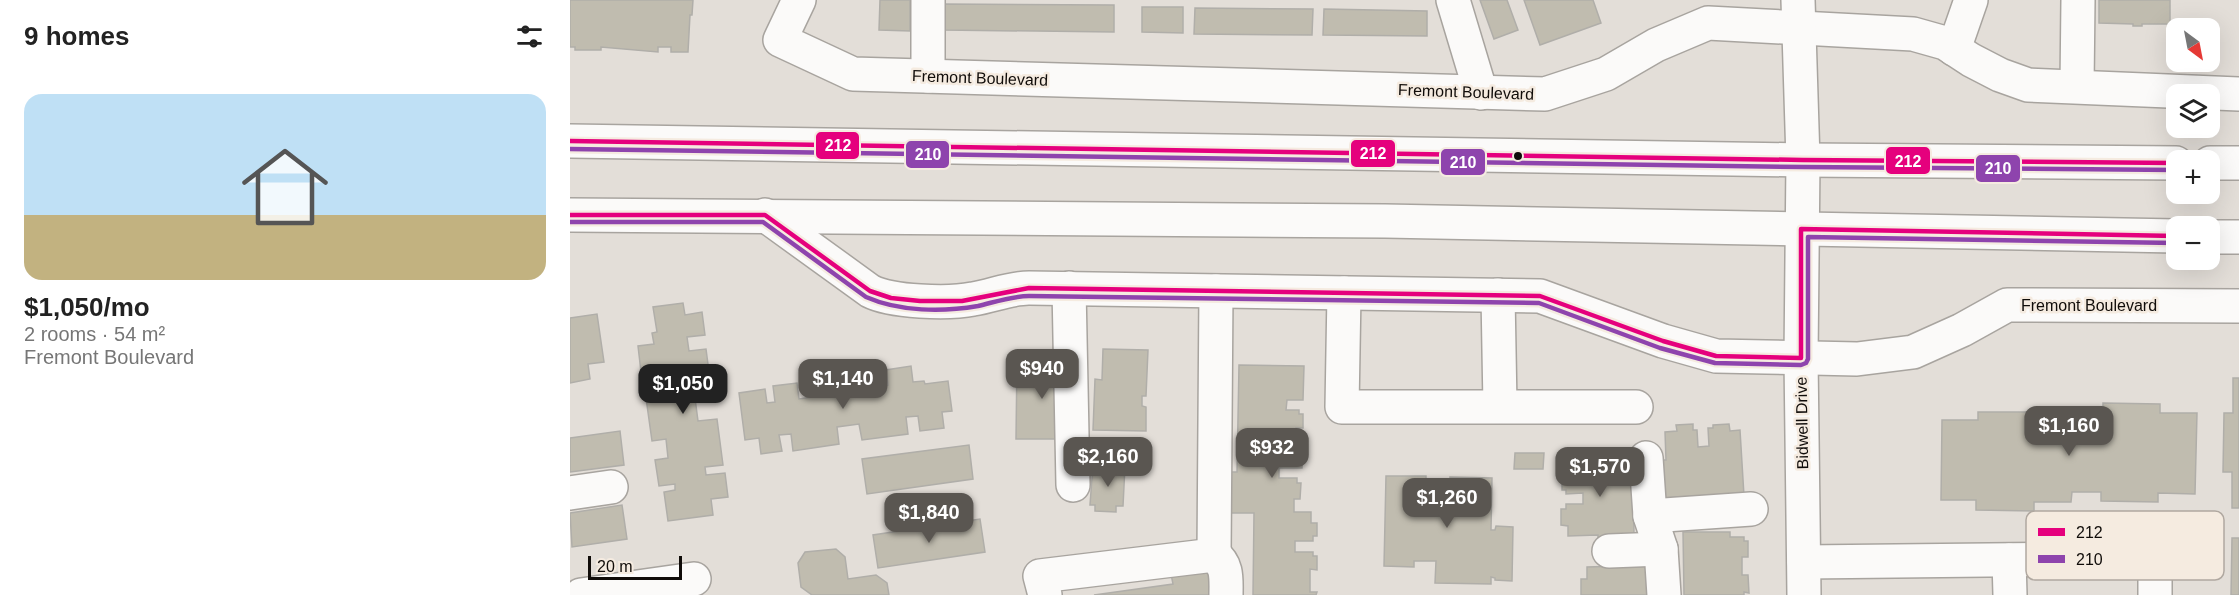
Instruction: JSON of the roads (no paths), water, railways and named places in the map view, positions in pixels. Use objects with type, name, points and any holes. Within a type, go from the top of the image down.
[{"type":"street","name":"Fremont Boulevard","points":[[799,0],[780,40],[853,74],[1545,94],[1605,74],[1656,45],[1708,22],[1799,13],[1913,34],[1945,43],[2000,75],[2028,85],[2239,94]]},
{"type":"street","points":[[928,0],[928,76]]},
{"type":"street","points":[[1453,0],[1481,93]]},
{"type":"street","points":[[1954,48],[1971,0]]},
{"type":"street","points":[[2077,86],[2078,0]]},
{"type":"street","name":"Bidwell Drive","points":[[1799,13],[1803,160],[1801,358],[1804,595]]},
{"type":"street","points":[[570,141],[1803,160],[2166,163]]},
{"type":"street","points":[[2220,163],[2239,163]]},
{"type":"street","points":[[570,215],[1397,221],[2166,236]]},
{"type":"street","name":"Fremont Boulevard","points":[[765,215],[870,291],[889,298],[961,300],[1020,288],[1540,296],[1663,342],[1716,356],[1857,359],[1913,352],[1962,330],[2007,304],[2239,306]]},
{"type":"street","points":[[2220,237],[2239,237]]},
{"type":"street","points":[[1069,288],[1073,485]]},
{"type":"street","points":[[1214,555],[1216,291]]},
{"type":"street","points":[[1344,293],[1342,407],[1636,406]]},
{"type":"street","points":[[1498,295],[1500,406]]},
{"type":"street","points":[[1646,458],[1650,516],[1661,549],[1664,595]]},
{"type":"street","points":[[570,493],[611,488]]},
{"type":"street","points":[[1650,516],[1751,509]]},
{"type":"street","points":[[1609,551],[1661,549]]},
{"type":"street","points":[[1045,595],[1040,576],[1214,555],[1221,560],[1224,566],[1226,595]]},
{"type":"street","points":[[2009,560],[2010,595]]},
{"type":"street","points":[[1804,562],[2026,560]]},
{"type":"street","points":[[581,595],[694,579]]}]
